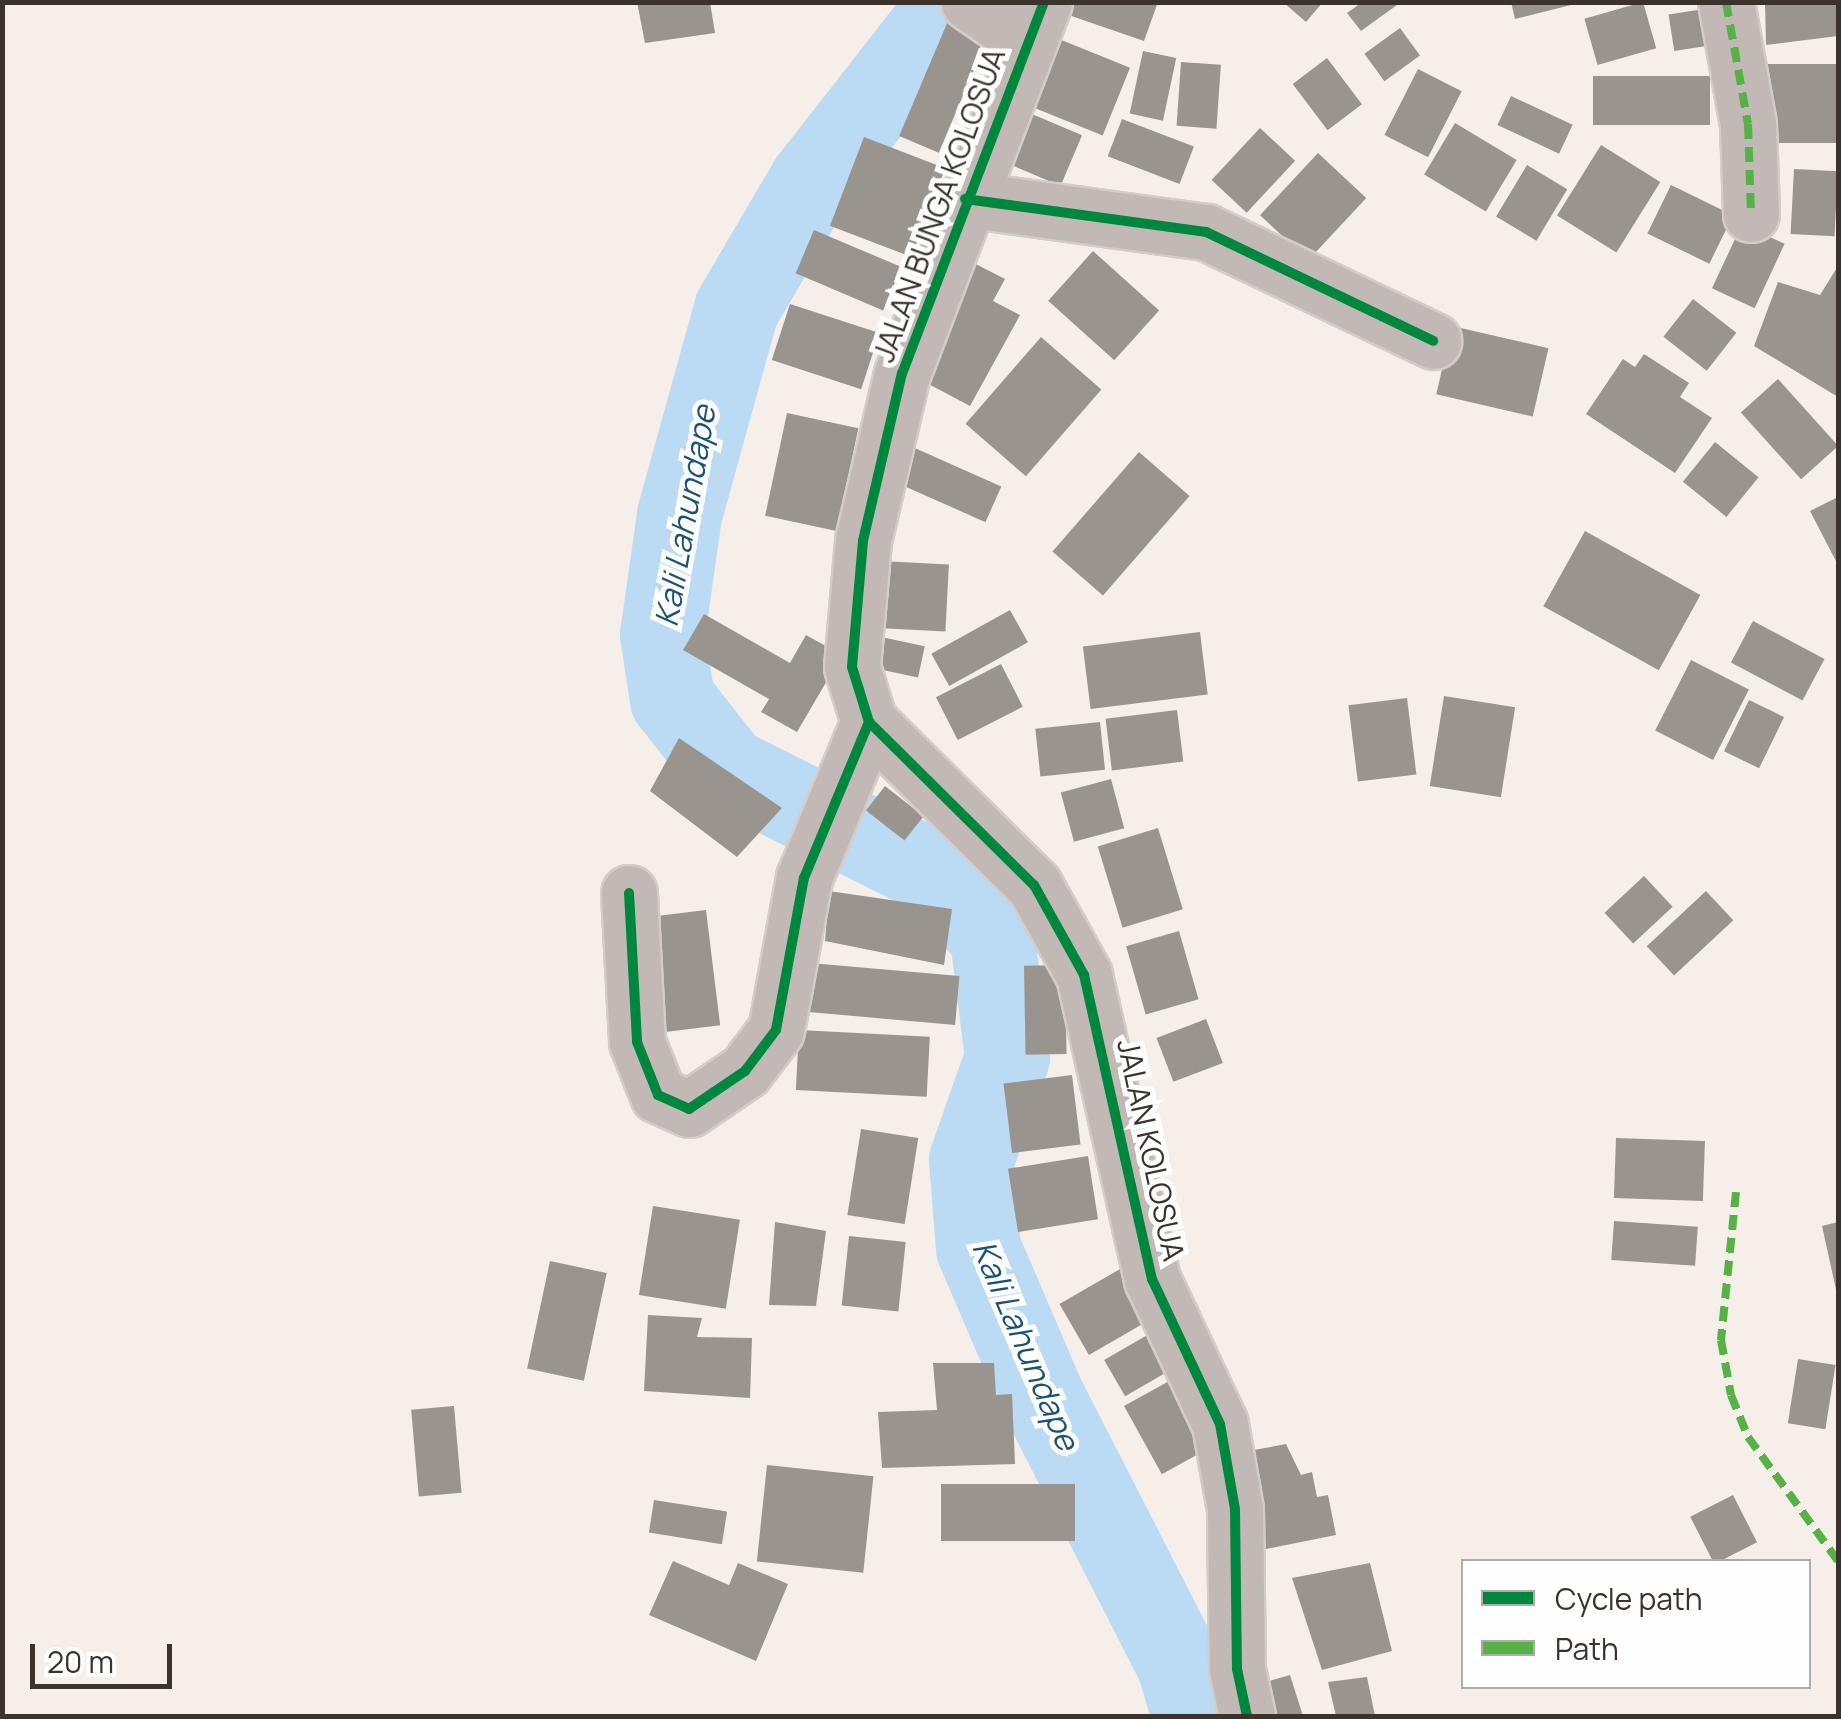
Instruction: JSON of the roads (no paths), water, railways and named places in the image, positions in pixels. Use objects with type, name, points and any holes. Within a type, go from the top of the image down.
[{"type":"street","points":[[1726,2],[1748,124],[1751,214]]},
{"type":"street","name":"JALAN BUNGA KOLOSUA","points":[[869,722],[852,668],[862,541],[902,374],[965,199],[1006,14]]},
{"type":"street","points":[[965,199],[1206,232],[1432,341]]},
{"type":"street","points":[[629,893],[638,1042],[658,1094],[689,1109],[769,1044],[783,1014],[804,878],[840,782],[869,722]]},
{"type":"street","name":"JALAN KOLOSUA","points":[[869,722],[1034,884],[1084,975],[1152,1279],[1220,1424],[1235,1509],[1236,1669],[1247,1716]]},
{"type":"waterway","name":"Kali Lahundape","points":[[951,2],[811,181],[736,309],[679,515],[662,634],[672,699],[727,769],[942,877],[992,937],[1007,1057],[971,1160],[978,1248],[1040,1393],[1179,1665],[1194,1716]]}]
